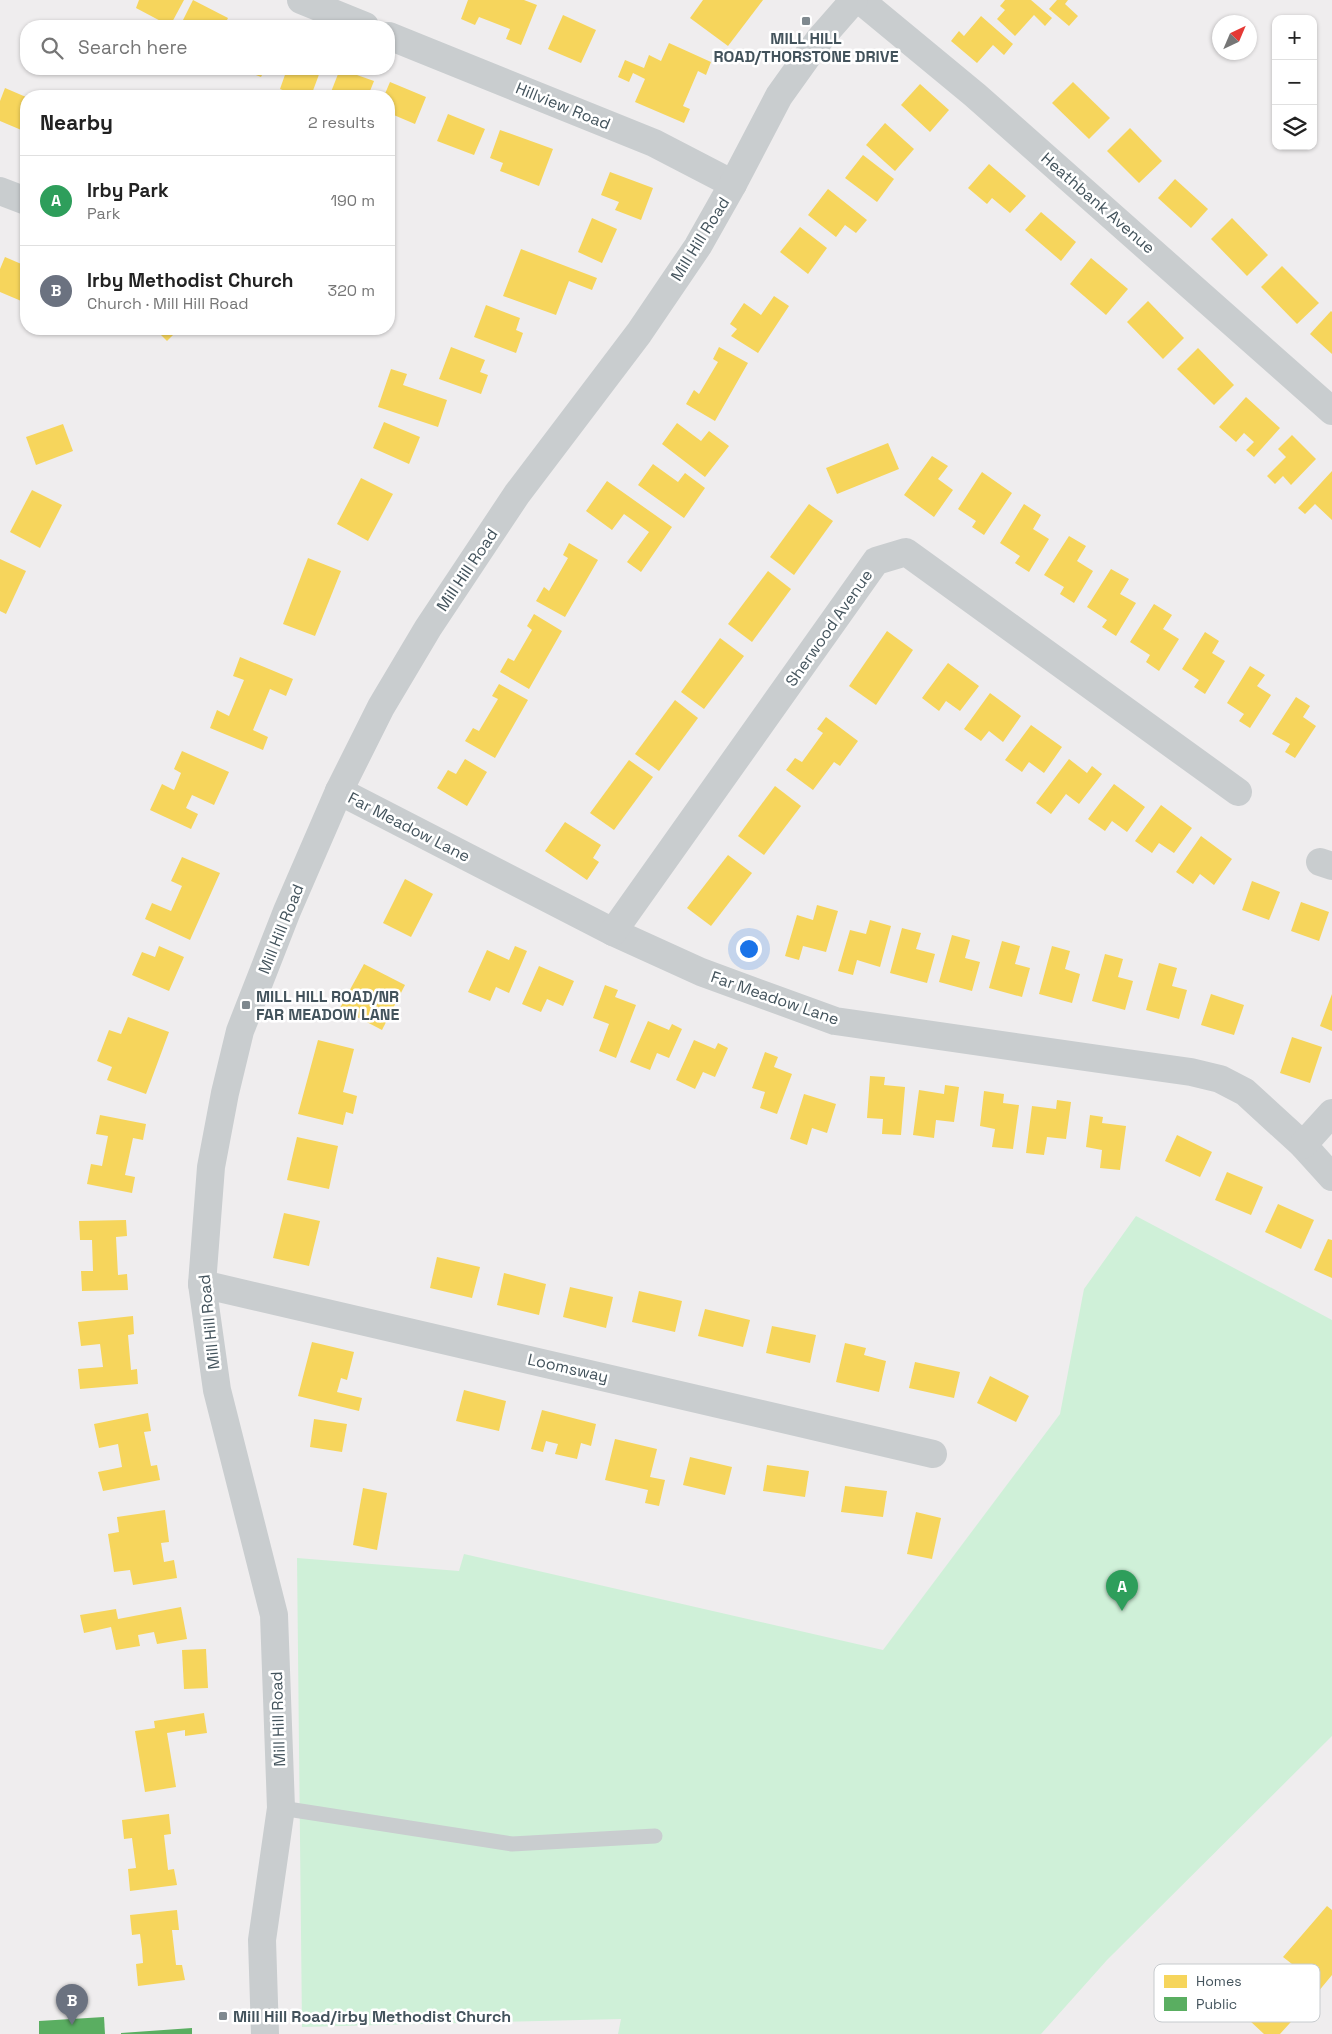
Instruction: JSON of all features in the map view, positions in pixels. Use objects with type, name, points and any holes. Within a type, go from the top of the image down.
[{"type":"street","points":[[301,0],[350,20]]},
{"type":"street","name":"Mill Hill Road","points":[[265,2034],[262,1940],[281,1808],[274,1615],[217,1390],[202,1284],[212,1167],[225,1093],[240,1031],[287,911],[339,790],[381,706],[428,628],[517,494],[639,333],[698,246],[779,96],[819,40],[854,0]]},
{"type":"street","name":"Heathbank Avenue","points":[[860,0],[975,95],[1332,411]]},
{"type":"street","name":"Hillview Road","points":[[395,38],[654,144],[733,184]]},
{"type":"street","points":[[0,191],[20,199]]},
{"type":"street","name":"Sherwood Avenue","points":[[613,932],[876,561],[906,552],[1238,792]]},
{"type":"street","name":"Far Meadow Lane","points":[[339,790],[613,932],[702,972],[835,1022],[1191,1072],[1220,1079],[1245,1092],[1302,1145],[1332,1177]]},
{"type":"street","points":[[1302,1145],[1332,1113]]},
{"type":"street","name":"Loomsway","points":[[202,1284],[933,1454]]},
{"type":"lane","points":[[281,1808],[512,1844],[655,1836]]},
{"type":"green space","points":[[1136,1216],[1332,1320],[1332,1736],[1107,1960],[1041,2034],[618,2034],[621,2019],[302,2027],[297,1558],[459,1571],[464,1554],[883,1650],[1060,1414],[1084,1289]]},
{"type":"building: Homes","points":[[139,0],[184,0],[173,20],[159,20],[136,8]]},
{"type":"building: Homes","points":[[193,0],[228,18],[227,20],[183,20]]},
{"type":"building: Homes","points":[[468,0],[524,0],[537,5],[521,45],[506,39],[510,29],[479,17],[475,25],[461,19]]},
{"type":"building: Homes","points":[[703,0],[763,0],[728,46],[690,18]]},
{"type":"building: Homes","points":[[1005,0],[1031,0],[1052,18],[1045,26],[1034,15],[1015,36],[997,19],[1005,10],[1000,6]]},
{"type":"building: Homes","points":[[1057,0],[1068,0],[1065,4],[1078,16],[1069,26],[1049,9]]},
{"type":"building: Homes","points":[[563,15],[596,30],[581,63],[548,49]]},
{"type":"building: Homes","points":[[981,16],[1013,44],[1004,55],[993,45],[977,63],[951,41],[959,31],[964,36]]},
{"type":"building: Homes","points":[[669,43],[711,62],[706,75],[698,71],[683,106],[690,109],[684,123],[635,102],[645,79],[633,73],[629,82],[618,77],[625,60],[644,68],[649,55],[661,61]]},
{"type":"building: Homes","points":[[285,75],[319,75],[313,90],[280,89]]},
{"type":"building: Homes","points":[[338,75],[357,75],[374,81],[370,90],[332,90]]},
{"type":"building: Homes","points":[[390,82],[426,97],[415,124],[395,116],[395,90],[387,90]]},
{"type":"building: Homes","points":[[1073,82],[1110,118],[1089,139],[1052,103]]},
{"type":"building: Homes","points":[[920,84],[949,110],[930,132],[901,105]]},
{"type":"building: Homes","points":[[5,88],[20,94],[20,129],[0,121],[0,101]]},
{"type":"building: Homes","points":[[448,114],[485,129],[474,155],[437,141]]},
{"type":"building: Homes","points":[[885,123],[914,149],[895,171],[866,145]]},
{"type":"building: Homes","points":[[1130,128],[1162,161],[1139,183],[1107,151]]},
{"type":"building: Homes","points":[[500,130],[553,149],[539,186],[500,171],[503,163],[490,158]]},
{"type":"building: Homes","points":[[863,155],[894,179],[877,202],[845,178]]},
{"type":"building: Homes","points":[[989,164],[1026,196],[1010,213],[992,198],[987,204],[968,188]]},
{"type":"building: Homes","points":[[610,172],[653,188],[641,220],[615,210],[619,202],[601,195]]},
{"type":"building: Homes","points":[[1175,179],[1208,209],[1191,228],[1158,198]]},
{"type":"building: Homes","points":[[828,189],[867,220],[856,233],[845,225],[836,237],[808,215]]},
{"type":"building: Homes","points":[[1041,212],[1076,242],[1061,261],[1025,230]]},
{"type":"building: Homes","points":[[592,218],[617,229],[602,263],[578,252]]},
{"type":"building: Homes","points":[[1232,218],[1268,255],[1247,276],[1211,239]]},
{"type":"building: Homes","points":[[800,227],[827,248],[808,274],[780,252]]},
{"type":"building: Homes","points":[[521,249],[597,278],[592,290],[569,281],[556,315],[503,296]]},
{"type":"building: Homes","points":[[5,257],[20,263],[20,300],[0,292],[0,269]]},
{"type":"building: Homes","points":[[1091,258],[1128,289],[1106,315],[1070,284]]},
{"type":"building: Homes","points":[[1282,266],[1319,303],[1297,324],[1261,287]]},
{"type":"building: Homes","points":[[774,296],[789,306],[758,353],[731,336],[737,329],[730,324],[744,303],[761,315]]},
{"type":"building: Homes","points":[[1148,301],[1184,338],[1163,359],[1127,322]]},
{"type":"building: Homes","points":[[486,305],[520,318],[516,330],[523,333],[516,353],[474,337]]},
{"type":"building: Homes","points":[[1332,312],[1332,354],[1310,334]]},
{"type":"building: Homes","points":[[161,335],[173,335],[167,341]]},
{"type":"building: Homes","points":[[451,347],[485,360],[480,372],[488,375],[481,394],[439,379]]},
{"type":"building: Homes","points":[[719,347],[748,363],[715,421],[686,404],[694,390],[699,394],[718,362],[713,359]]},
{"type":"building: Homes","points":[[1198,348],[1234,385],[1214,405],[1177,369]]},
{"type":"building: Homes","points":[[391,369],[407,374],[403,385],[447,400],[438,427],[378,407]]},
{"type":"building: Homes","points":[[1246,397],[1280,428],[1254,457],[1246,450],[1254,442],[1244,433],[1236,442],[1219,427]]},
{"type":"building: Homes","points":[[384,422],[420,437],[409,464],[373,448]]},
{"type":"building: Homes","points":[[677,423],[701,441],[709,431],[729,446],[705,477],[662,444]]},
{"type":"building: Homes","points":[[63,424],[73,451],[36,465],[26,437]]},
{"type":"building: Homes","points":[[1292,435],[1316,459],[1291,485],[1283,476],[1275,484],[1267,476],[1286,457],[1278,449]]},
{"type":"building: Homes","points":[[888,443],[899,469],[837,494],[826,468]]},
{"type":"building: Homes","points":[[932,456],[948,466],[938,479],[953,490],[934,517],[904,495]]},
{"type":"building: Homes","points":[[653,464],[678,482],[685,473],[705,488],[684,518],[638,485]]},
{"type":"building: Homes","points":[[1332,471],[1332,520],[1315,504],[1305,514],[1298,508]]},
{"type":"building: Homes","points":[[982,472],[1012,493],[984,535],[972,527],[976,521],[958,509]]},
{"type":"building: Homes","points":[[361,478],[393,494],[368,541],[337,524]]},
{"type":"building: Homes","points":[[607,481],[672,527],[641,572],[627,562],[649,532],[624,514],[612,530],[586,511]]},
{"type":"building: Homes","points":[[32,490],[62,505],[40,548],[10,532]]},
{"type":"building: Homes","points":[[809,504],[833,521],[794,575],[770,557]]},
{"type":"building: Homes","points":[[1024,504],[1041,515],[1033,529],[1049,539],[1029,572],[1015,563],[1020,556],[1000,543]]},
{"type":"building: Homes","points":[[1069,536],[1086,546],[1077,561],[1093,571],[1074,603],[1060,594],[1064,587],[1044,575]]},
{"type":"building: Homes","points":[[569,543],[598,560],[565,617],[536,601],[544,587],[549,591],[568,558],[563,555]]},
{"type":"building: Homes","points":[[308,558],[341,571],[315,636],[283,624]]},
{"type":"building: Homes","points":[[0,559],[26,571],[6,614],[0,611]]},
{"type":"building: Homes","points":[[1111,569],[1129,579],[1120,594],[1136,603],[1116,636],[1102,627],[1107,620],[1087,607]]},
{"type":"building: Homes","points":[[768,571],[791,589],[752,642],[728,624]]},
{"type":"building: Homes","points":[[1154,604],[1172,615],[1163,629],[1179,639],[1159,671],[1146,662],[1150,655],[1130,642]]},
{"type":"building: Homes","points":[[534,614],[562,631],[529,689],[500,672],[508,658],[514,661],[532,630],[527,626]]},
{"type":"building: Homes","points":[[887,631],[913,650],[876,705],[849,686]]},
{"type":"building: Homes","points":[[1205,632],[1219,641],[1212,653],[1225,661],[1205,694],[1194,687],[1199,680],[1182,669]]},
{"type":"building: Homes","points":[[720,638],[744,656],[704,709],[681,692]]},
{"type":"building: Homes","points":[[240,657],[293,679],[286,696],[270,689],[253,730],[268,737],[263,750],[210,728],[217,710],[229,716],[244,680],[233,676]]},
{"type":"building: Homes","points":[[948,663],[979,686],[960,711],[946,701],[939,711],[922,698]]},
{"type":"building: Homes","points":[[1250,666],[1265,675],[1257,686],[1271,695],[1250,728],[1239,721],[1244,714],[1227,703]]},
{"type":"building: Homes","points":[[499,684],[528,700],[495,758],[465,741],[473,728],[479,731],[498,699],[492,696]]},
{"type":"building: Homes","points":[[990,693],[1021,716],[1003,742],[989,731],[981,741],[964,729]]},
{"type":"building: Homes","points":[[1296,697],[1310,706],[1303,717],[1316,726],[1295,758],[1285,752],[1290,744],[1272,734]]},
{"type":"building: Homes","points":[[675,700],[698,718],[659,771],[635,754]]},
{"type":"building: Homes","points":[[826,717],[858,741],[840,766],[834,762],[813,790],[786,770],[795,758],[802,762],[823,733],[817,729]]},
{"type":"building: Homes","points":[[1031,725],[1062,747],[1044,773],[1029,762],[1022,772],[1005,760]]},
{"type":"building: Homes","points":[[182,751],[229,772],[214,805],[192,795],[186,808],[198,814],[191,829],[150,810],[162,784],[174,790],[181,773],[174,769]]},
{"type":"building: Homes","points":[[465,759],[487,772],[467,806],[437,788],[448,770],[456,774]]},
{"type":"building: Homes","points":[[1069,759],[1087,773],[1092,766],[1102,774],[1079,804],[1066,794],[1051,814],[1036,803]]},
{"type":"building: Homes","points":[[629,760],[653,777],[614,830],[590,813]]},
{"type":"building: Homes","points":[[1114,784],[1145,807],[1127,832],[1112,821],[1105,831],[1088,819]]},
{"type":"building: Homes","points":[[775,786],[801,806],[764,855],[738,836]]},
{"type":"building: Homes","points":[[1161,805],[1192,828],[1174,853],[1159,843],[1152,853],[1135,841]]},
{"type":"building: Homes","points":[[565,822],[601,845],[593,858],[599,862],[587,880],[545,851]]},
{"type":"building: Homes","points":[[1201,836],[1232,859],[1214,885],[1200,874],[1193,884],[1176,872]]},
{"type":"building: Homes","points":[[728,855],[752,873],[711,926],[687,908]]},
{"type":"building: Homes","points":[[182,857],[220,873],[190,940],[145,919],[152,903],[171,911],[182,886],[171,881]]},
{"type":"building: Homes","points":[[405,879],[433,894],[411,937],[383,923]]},
{"type":"building: Homes","points":[[1252,881],[1280,892],[1269,920],[1242,910]]},
{"type":"building: Homes","points":[[1301,902],[1329,912],[1319,941],[1291,931]]},
{"type":"building: Homes","points":[[817,905],[838,911],[826,952],[803,946],[799,960],[785,956],[797,915],[813,920]]},
{"type":"building: Homes","points":[[870,920],[891,926],[880,967],[857,960],[853,975],[838,971],[850,930],[866,934]]},
{"type":"building: Homes","points":[[902,928],[921,933],[916,949],[935,954],[927,983],[890,973]]},
{"type":"building: Homes","points":[[952,935],[970,940],[965,958],[980,962],[972,991],[939,982]]},
{"type":"building: Homes","points":[[1002,941],[1020,946],[1015,964],[1030,968],[1022,997],[989,988]]},
{"type":"building: Homes","points":[[159,946],[184,957],[169,991],[132,975],[142,952],[155,957]]},
{"type":"building: Homes","points":[[515,946],[527,951],[509,993],[496,987],[490,1001],[468,992],[487,950],[509,960]]},
{"type":"building: Homes","points":[[1052,946],[1070,951],[1065,969],[1080,974],[1072,1003],[1039,994]]},
{"type":"building: Homes","points":[[1105,954],[1123,959],[1118,977],[1133,981],[1125,1010],[1092,1001]]},
{"type":"building: Homes","points":[[1159,963],[1177,968],[1172,986],[1187,990],[1179,1019],[1146,1010]]},
{"type":"building: Homes","points":[[364,964],[405,985],[382,1030],[340,1008]]},
{"type":"building: Homes","points":[[539,966],[574,981],[563,1006],[547,999],[541,1012],[522,1004]]},
{"type":"building: Homes","points":[[605,985],[618,990],[615,997],[636,1005],[616,1058],[599,1051],[609,1024],[593,1018]]},
{"type":"building: Homes","points":[[1211,994],[1244,1005],[1234,1035],[1201,1025]]},
{"type":"building: Homes","points":[[1332,994],[1332,1031],[1320,1026]]},
{"type":"building: Homes","points":[[128,1017],[169,1032],[146,1094],[107,1080],[112,1067],[97,1061],[109,1030],[121,1034]]},
{"type":"building: Homes","points":[[648,1021],[669,1030],[672,1024],[682,1029],[669,1058],[657,1053],[650,1070],[630,1062]]},
{"type":"building: Homes","points":[[1292,1037],[1322,1047],[1310,1083],[1280,1073]]},
{"type":"building: Homes","points":[[318,1040],[354,1049],[343,1092],[357,1096],[353,1114],[346,1112],[343,1125],[298,1114]]},
{"type":"building: Homes","points":[[694,1040],[715,1049],[718,1043],[728,1048],[715,1077],[703,1072],[695,1089],[676,1080]]},
{"type":"building: Homes","points":[[765,1052],[778,1057],[774,1067],[792,1074],[777,1114],[760,1108],[765,1092],[752,1088]]},
{"type":"building: Homes","points":[[870,1076],[885,1077],[884,1085],[905,1087],[901,1135],[882,1134],[883,1119],[867,1118]]},
{"type":"building: Homes","points":[[945,1085],[959,1087],[954,1122],[936,1120],[934,1138],[913,1135],[919,1090],[944,1094]]},
{"type":"building: Homes","points":[[984,1091],[1004,1094],[1003,1103],[1019,1105],[1013,1149],[992,1147],[995,1129],[980,1126]]},
{"type":"building: Homes","points":[[804,1094],[836,1104],[827,1133],[812,1128],[807,1145],[790,1139]]},
{"type":"building: Homes","points":[[1057,1100],[1071,1102],[1066,1139],[1047,1137],[1044,1155],[1026,1153],[1032,1106],[1056,1109]]},
{"type":"building: Homes","points":[[100,1115],[146,1124],[143,1140],[133,1138],[125,1175],[135,1177],[132,1193],[87,1184],[91,1164],[102,1166],[108,1136],[96,1134]]},
{"type":"building: Homes","points":[[1090,1115],[1103,1117],[1102,1123],[1126,1126],[1120,1170],[1100,1168],[1102,1150],[1086,1147]]},
{"type":"building: Homes","points":[[1177,1135],[1212,1152],[1200,1177],[1165,1161]]},
{"type":"building: Homes","points":[[297,1137],[338,1146],[329,1189],[287,1180]]},
{"type":"building: Homes","points":[[1227,1172],[1263,1187],[1251,1215],[1215,1200]]},
{"type":"building: Homes","points":[[1278,1204],[1314,1220],[1301,1249],[1265,1232]]},
{"type":"building: Homes","points":[[284,1213],[320,1221],[309,1266],[273,1258]]},
{"type":"building: Homes","points":[[126,1220],[127,1236],[116,1237],[118,1275],[127,1274],[128,1290],[82,1291],[81,1271],[93,1271],[92,1240],[80,1240],[79,1221]]},
{"type":"building: Homes","points":[[1328,1239],[1332,1240],[1332,1278],[1314,1270]]},
{"type":"building: Homes","points":[[437,1257],[480,1267],[472,1298],[430,1288]]},
{"type":"building: Homes","points":[[504,1273],[546,1284],[539,1315],[497,1305]]},
{"type":"building: Homes","points":[[570,1287],[613,1297],[606,1328],[563,1317]]},
{"type":"building: Homes","points":[[639,1291],[682,1301],[675,1332],[632,1322]]},
{"type":"building: Homes","points":[[705,1309],[750,1320],[743,1347],[698,1336]]},
{"type":"building: Homes","points":[[133,1316],[134,1334],[128,1335],[131,1370],[137,1369],[138,1384],[80,1389],[78,1369],[103,1367],[100,1344],[81,1346],[78,1322]]},
{"type":"building: Homes","points":[[772,1326],[816,1335],[810,1363],[766,1353]]},
{"type":"building: Homes","points":[[312,1342],[354,1352],[347,1380],[341,1378],[337,1392],[362,1398],[359,1411],[298,1396]]},
{"type":"building: Homes","points":[[845,1343],[866,1348],[864,1355],[886,1361],[879,1392],[836,1382]]},
{"type":"building: Homes","points":[[915,1362],[960,1372],[954,1398],[909,1388]]},
{"type":"building: Homes","points":[[990,1376],[1029,1396],[1016,1422],[977,1403]]},
{"type":"building: Homes","points":[[464,1390],[506,1401],[499,1431],[456,1421]]},
{"type":"building: Homes","points":[[542,1410],[596,1424],[591,1446],[581,1443],[577,1459],[555,1454],[558,1444],[546,1441],[543,1452],[531,1449]]},
{"type":"building: Homes","points":[[148,1413],[151,1431],[144,1432],[151,1466],[157,1465],[160,1480],[103,1491],[98,1472],[122,1467],[118,1444],[99,1448],[94,1424]]},
{"type":"building: Homes","points":[[314,1419],[347,1424],[342,1452],[310,1447]]},
{"type":"building: Homes","points":[[615,1439],[657,1449],[650,1477],[665,1480],[659,1506],[645,1503],[648,1490],[605,1480]]},
{"type":"building: Homes","points":[[690,1457],[732,1467],[725,1495],[683,1485]]},
{"type":"building: Homes","points":[[767,1465],[809,1471],[805,1497],[763,1491]]},
{"type":"building: Homes","points":[[845,1486],[887,1491],[883,1517],[841,1512]]},
{"type":"building: Homes","points":[[363,1488],[387,1493],[377,1550],[353,1545]]},
{"type":"building: Homes","points":[[165,1510],[169,1542],[161,1543],[164,1562],[174,1560],[177,1578],[133,1585],[130,1570],[114,1572],[108,1534],[119,1532],[117,1517]]},
{"type":"building: Homes","points":[[916,1512],[941,1518],[932,1559],[907,1554]]},
{"type":"building: Homes","points":[[181,1607],[187,1639],[157,1644],[154,1632],[138,1635],[140,1646],[116,1650],[111,1627],[84,1633],[80,1615],[116,1609],[118,1619]]},
{"type":"building: Homes","points":[[206,1649],[208,1688],[184,1689],[182,1650]]},
{"type":"building: Homes","points":[[204,1713],[207,1733],[185,1736],[185,1730],[167,1733],[176,1787],[145,1792],[135,1731],[155,1728],[154,1721]]},
{"type":"building: Homes","points":[[169,1814],[171,1834],[164,1835],[168,1870],[174,1869],[177,1885],[130,1891],[128,1869],[136,1868],[132,1838],[124,1839],[122,1820]]},
{"type":"building: Homes","points":[[1327,1906],[1332,1910],[1332,1975],[1320,1990],[1320,1964],[1292,1964],[1283,1957]]},
{"type":"building: Homes","points":[[177,1910],[179,1930],[172,1930],[176,1965],[182,1965],[185,1980],[138,1986],[136,1964],[143,1963],[142,1949],[140,1934],[132,1935],[130,1915]]},
{"type":"building: Homes","points":[[1251,2022],[1291,2022],[1280,2034],[1264,2034]]},
{"type":"building: Public","points":[[104,2017],[105,2034],[39,2034],[39,2021]]},
{"type":"building: Public","points":[[192,2028],[192,2034],[121,2034],[121,2033]]},
{"type":"place","name":"MILL HILL ROAD/THORSTONE DRIVE","points":[[806,21]]},
{"type":"place","name":"MILL HILL ROAD/NR FAR MEADOW LANE","points":[[246,1005]]},
{"type":"place","name":"Irby Park","points":[[1122,1611]]},
{"type":"place","name":"Mill Hill Road/irby Methodist Church","points":[[223,2016]]},
{"type":"place","name":"Irby Methodist Church","points":[[72,2025]]}]
